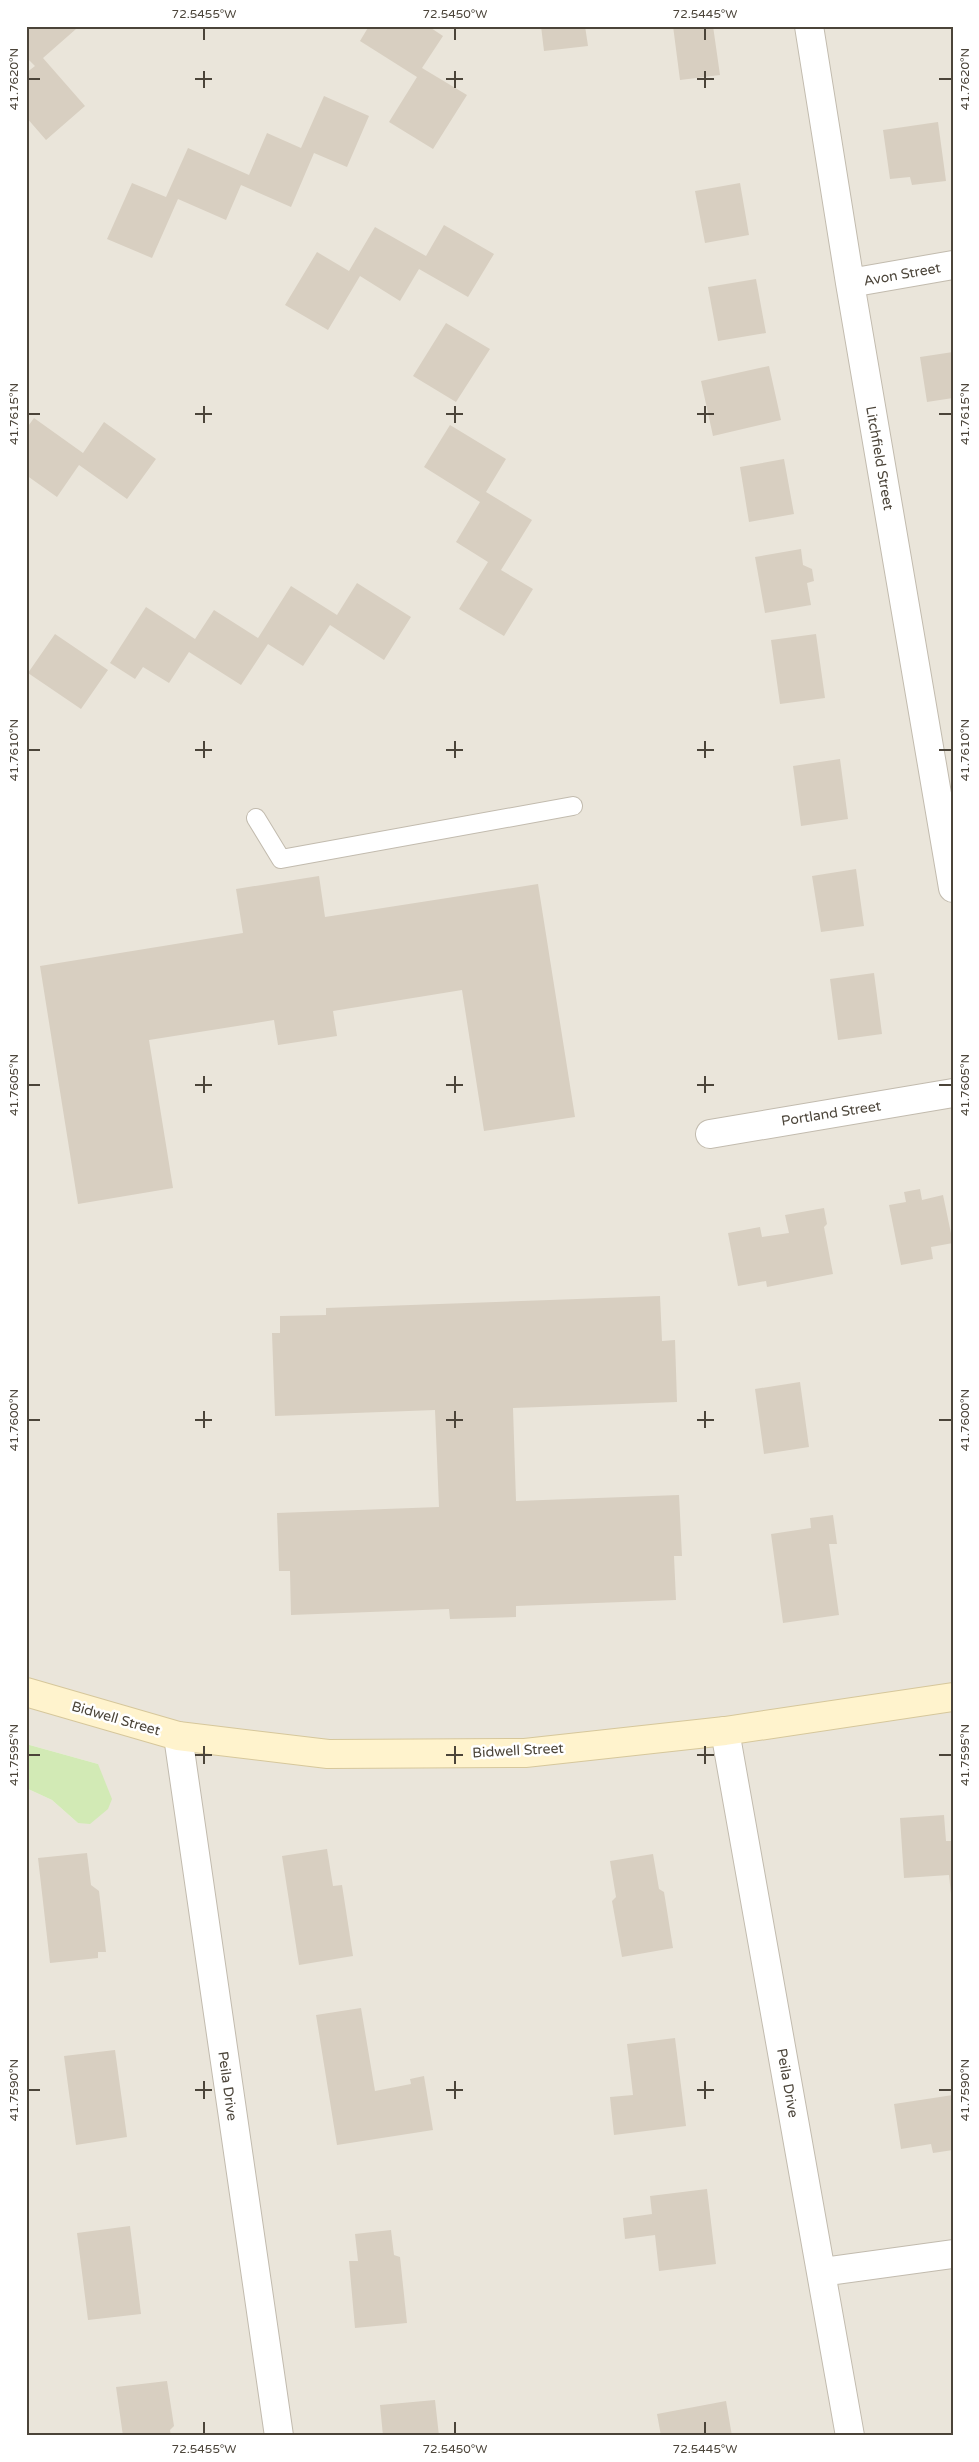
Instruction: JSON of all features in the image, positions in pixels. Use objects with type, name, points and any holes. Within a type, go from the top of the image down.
[{"type":"street","name":"Litchfield Street","points":[[810,26],[850,283],[953,888]]},
{"type":"street","name":"Avon Street","points":[[850,283],[953,265]]},
{"type":"street","name":"Portland Street","points":[[710,1134],[953,1093]]},
{"type":"street","name":"Bidwell Street","points":[[26,1692],[178,1736],[328,1754],[515,1753],[726,1731],[953,1697]]},
{"type":"street","name":"Peila Drive","points":[[726,1731],[850,2436]]},
{"type":"street","name":"Peila Drive","points":[[178,1736],[280,2436]]},
{"type":"street","points":[[822,2272],[953,2254]]},
{"type":"lane","points":[[256,818],[281,860],[573,806]]},
{"type":"shaded area","points":[[26,26],[953,26],[953,2436],[26,2436],[26,1788],[52,1800],[78,1823],[98,1764],[26,1744]]},
{"type":"green space","points":[[26,1744],[98,1764],[112,1799],[108,1809],[90,1824],[78,1823],[52,1800],[26,1788]]},
{"type":"building","points":[[26,26],[74,26],[76,29],[43,58],[85,106],[46,140],[26,117],[26,73],[35,66],[26,57]]},
{"type":"building","points":[[369,26],[428,26],[443,36],[422,68],[467,95],[433,149],[389,122],[417,77],[360,41]]},
{"type":"building","points":[[541,26],[585,26],[588,46],[544,51]]},
{"type":"building","points":[[673,26],[713,26],[720,75],[680,80]]},
{"type":"building","points":[[324,96],[369,116],[347,167],[314,153],[291,207],[241,185],[226,220],[178,199],[152,258],[107,239],[132,183],[166,197],[188,148],[249,175],[267,133],[301,148]]},
{"type":"building","points":[[938,122],[946,181],[912,185],[910,177],[890,179],[883,130]]},
{"type":"building","points":[[740,183],[749,235],[705,243],[695,191]]},
{"type":"building","points":[[444,225],[494,254],[468,297],[419,269],[400,301],[360,276],[328,330],[285,305],[317,252],[349,271],[375,227],[426,256]]},
{"type":"building","points":[[756,279],[766,333],[718,341],[708,287]]},
{"type":"building","points":[[446,323],[490,349],[456,402],[413,376]]},
{"type":"building","points":[[953,352],[953,398],[927,402],[920,357]]},
{"type":"building","points":[[769,366],[781,420],[713,436],[701,381]]},
{"type":"building","points":[[34,418],[83,453],[104,422],[156,459],[127,499],[79,465],[57,497],[26,475],[26,429]]},
{"type":"building","points":[[450,425],[506,459],[486,492],[532,520],[501,570],[533,589],[504,636],[459,609],[488,562],[456,542],[480,502],[424,467]]},
{"type":"building","points":[[784,459],[794,514],[749,522],[740,467]]},
{"type":"building","points":[[801,549],[803,565],[812,569],[814,581],[807,583],[811,605],[765,613],[755,557]]},
{"type":"building","points":[[357,583],[411,617],[384,660],[330,625],[303,666],[268,644],[241,685],[189,652],[169,683],[143,667],[135,679],[110,663],[146,607],[195,639],[214,610],[258,638],[291,586],[337,615]]},
{"type":"building","points":[[55,634],[108,670],[81,709],[28,673]]},
{"type":"building","points":[[816,634],[825,698],[780,704],[771,640]]},
{"type":"building","points":[[840,759],[848,819],[801,826],[793,766]]},
{"type":"building","points":[[856,869],[864,926],[821,932],[812,876]]},
{"type":"building","points":[[319,876],[325,917],[538,884],[575,1117],[484,1131],[462,990],[333,1011],[337,1036],[278,1045],[274,1020],[149,1040],[173,1188],[78,1204],[40,966],[243,933],[236,889]]},
{"type":"building","points":[[874,973],[882,1034],[838,1040],[830,979]]},
{"type":"building","points":[[920,1189],[922,1200],[943,1195],[953,1243],[931,1247],[933,1259],[901,1265],[889,1205],[906,1202],[904,1192]]},
{"type":"building","points":[[824,1208],[827,1224],[824,1227],[833,1274],[767,1287],[766,1281],[738,1286],[728,1233],[760,1227],[762,1237],[789,1233],[785,1215]]},
{"type":"building","points":[[660,1296],[662,1341],[675,1340],[677,1402],[513,1408],[516,1501],[679,1495],[682,1556],[674,1556],[676,1600],[516,1606],[516,1617],[450,1619],[449,1609],[291,1615],[290,1571],[279,1571],[277,1513],[439,1507],[435,1410],[275,1416],[272,1333],[280,1333],[280,1316],[326,1315],[326,1308]]},
{"type":"building","points":[[800,1382],[809,1447],[764,1454],[755,1389]]},
{"type":"building","points":[[833,1515],[837,1544],[829,1544],[839,1615],[783,1623],[771,1534],[811,1528],[810,1518]]},
{"type":"building","points":[[944,1815],[946,1841],[953,1841],[953,1913],[949,1875],[904,1878],[900,1818]]},
{"type":"building","points":[[327,1849],[333,1886],[342,1885],[353,1956],[299,1965],[282,1856]]},
{"type":"building","points":[[87,1853],[91,1885],[99,1891],[106,1952],[98,1952],[98,1958],[50,1963],[38,1858]]},
{"type":"building","points":[[653,1854],[659,1889],[664,1892],[673,1948],[622,1957],[612,1901],[616,1897],[610,1861]]},
{"type":"building","points":[[361,2008],[375,2091],[411,2084],[410,2079],[424,2076],[433,2130],[337,2145],[316,2015]]},
{"type":"building","points":[[675,2038],[686,2126],[614,2135],[610,2097],[633,2095],[627,2044]]},
{"type":"building","points":[[115,2050],[127,2137],[76,2145],[64,2056]]},
{"type":"building","points":[[953,2095],[953,2150],[933,2153],[931,2144],[901,2149],[894,2104]]},
{"type":"building","points":[[707,2189],[716,2264],[659,2271],[655,2235],[625,2239],[623,2218],[652,2214],[650,2196]]},
{"type":"building","points":[[130,2226],[141,2314],[88,2320],[77,2233]]},
{"type":"building","points":[[391,2230],[394,2255],[400,2257],[407,2323],[355,2328],[349,2261],[358,2261],[355,2234]]},
{"type":"building","points":[[167,2381],[174,2426],[170,2430],[171,2436],[123,2436],[116,2387]]},
{"type":"building","points":[[435,2400],[439,2436],[383,2436],[380,2405]]},
{"type":"building","points":[[726,2401],[732,2436],[661,2436],[657,2414]]}]
